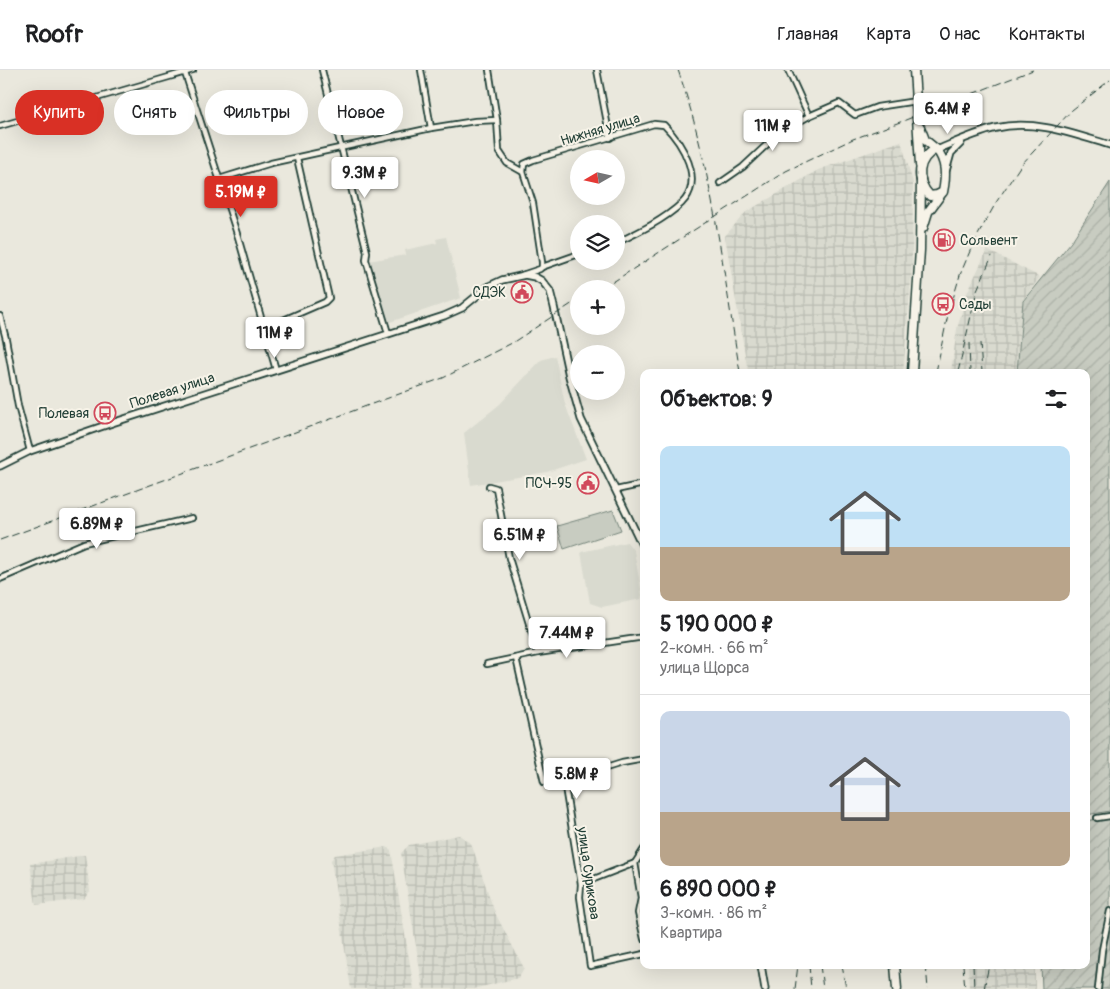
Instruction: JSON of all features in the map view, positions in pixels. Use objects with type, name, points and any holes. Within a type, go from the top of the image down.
[{"type":"highway","points":[[914,70],[920,168],[920,250]]},
{"type":"highway","points":[[912,369],[923,226],[928,212],[943,192],[945,172],[944,161],[937,150],[926,140],[917,118]]},
{"type":"highway","points":[[920,168],[925,157],[937,150]]},
{"type":"highway","points":[[920,179],[930,196],[943,192]]},
{"type":"highway","points":[[896,969],[898,989]]},
{"type":"street","points":[[0,126],[193,70]]},
{"type":"street","points":[[322,70],[368,252],[366,260],[388,333]]},
{"type":"street","points":[[421,70],[431,128]]},
{"type":"street","points":[[489,70],[497,120],[498,146],[501,156],[507,163],[523,172],[533,203],[542,267]]},
{"type":"street","points":[[597,70],[610,138]]},
{"type":"street","points":[[788,70],[808,116]]},
{"type":"street","points":[[185,73],[265,328],[276,370]]},
{"type":"street","points":[[720,183],[743,167],[776,136],[808,116],[839,103],[854,115],[877,107],[916,101]]},
{"type":"street","points":[[218,179],[271,163],[431,128],[475,121],[497,120]]},
{"type":"street","name":"Нижняя улица","points":[[523,172],[524,164],[533,160],[654,124],[664,125],[687,156],[692,176],[688,191],[682,203],[653,224],[625,238]]},
{"type":"street","points":[[937,150],[996,128],[1017,125],[1036,126],[1068,132],[1110,145]]},
{"type":"street","points":[[945,172],[951,153],[967,138]]},
{"type":"street","points":[[265,328],[325,302],[329,298],[297,158]]},
{"type":"street","points":[[519,276],[570,257]]},
{"type":"street","points":[[519,276],[539,278],[550,291],[561,332],[569,376],[581,419],[640,540]]},
{"type":"street","name":"Полевая улица","points":[[0,466],[30,451],[454,312],[470,302],[489,286],[502,280],[519,276]]},
{"type":"street","points":[[0,316],[10,356],[18,406],[30,451]]},
{"type":"street","points":[[616,490],[640,485]]},
{"type":"street","points":[[489,486],[496,488],[508,558],[538,654]]},
{"type":"street","points":[[0,579],[84,543],[192,518]]},
{"type":"street","points":[[487,664],[640,638]]},
{"type":"street","points":[[516,658],[544,782],[564,781],[622,763],[640,760]]},
{"type":"street","name":"улица Сурикова","points":[[564,781],[581,884],[580,897],[590,966],[640,955]]},
{"type":"street","points":[[1097,818],[1110,816]]},
{"type":"street","points":[[581,884],[635,863],[640,855]]},
{"type":"street","points":[[635,863],[640,892]]},
{"type":"street","points":[[640,903],[638,913],[640,922]]},
{"type":"street","points":[[1098,989],[1102,950],[1110,911]]},
{"type":"street","points":[[762,969],[765,989]]},
{"type":"shaded area","points":[[901,141],[913,183],[912,269],[903,369],[747,369],[725,236],[746,212],[818,170]]},
{"type":"shaded area","points":[[1110,182],[1110,811],[1090,814],[1090,369],[1017,369],[1023,301],[1071,242]]},
{"type":"shaded area","points":[[446,237],[461,298],[387,323],[368,261],[406,255],[405,250],[437,243],[436,239]]},
{"type":"shaded area","points":[[987,250],[1040,277],[1023,300],[1016,369],[951,369],[957,329],[967,293]]},
{"type":"shaded area","points":[[555,356],[565,404],[586,459],[547,472],[471,485],[464,433],[500,404],[541,360]]},
{"type":"shaded area","points":[[613,510],[621,530],[564,549],[557,526]]},
{"type":"shaded area","points":[[627,542],[634,551],[640,584],[640,599],[602,607],[590,603],[581,552]]},
{"type":"shaded area","points":[[1110,817],[1110,989],[1042,989],[1041,969],[1090,969],[1090,820]]},
{"type":"shaded area","points":[[459,835],[471,843],[495,913],[524,968],[518,978],[473,989],[423,989],[401,853],[409,845]]},
{"type":"shaded area","points":[[387,847],[391,850],[414,989],[351,989],[331,860],[335,855]]},
{"type":"shaded area","points":[[85,855],[90,891],[84,899],[36,905],[30,864]]},
{"type":"shaded area","points":[[968,969],[1035,969],[1035,989],[969,989]]},
{"type":"railway","points":[[678,70],[700,144],[708,182],[740,369]]},
{"type":"railway","points":[[616,280],[786,171],[853,139],[1033,70]]},
{"type":"railway","points":[[937,369],[947,319],[960,275],[973,244],[997,201],[1021,165],[1072,110],[1110,80]]},
{"type":"railway","points":[[959,369],[977,290],[992,256]]},
{"type":"railway","points":[[0,540],[443,378],[512,343],[570,305]]},
{"type":"railway","points":[[969,343],[970,369]]},
{"type":"railway","points":[[980,343],[982,369]]},
{"type":"railway","points":[[795,989],[798,969]]},
{"type":"railway","points":[[809,969],[811,989]]},
{"type":"railway","points":[[820,969],[823,989]]},
{"type":"railway","points":[[843,969],[846,989]]},
{"type":"railway","points":[[926,969],[928,989]]},
{"type":"railway","points":[[963,969],[965,989]]},
{"type":"railway","points":[[973,969],[974,989]]},
{"type":"railway","points":[[984,989],[988,969]]},
{"type":"place","name":"Сольвент","points":[[944,240]]},
{"type":"place","name":"СДЭК","points":[[522,292]]},
{"type":"place","name":"Сады","points":[[943,304]]},
{"type":"place","name":"Полевая","points":[[105,413]]},
{"type":"place","name":"ПСЧ-95","points":[[588,483]]}]
